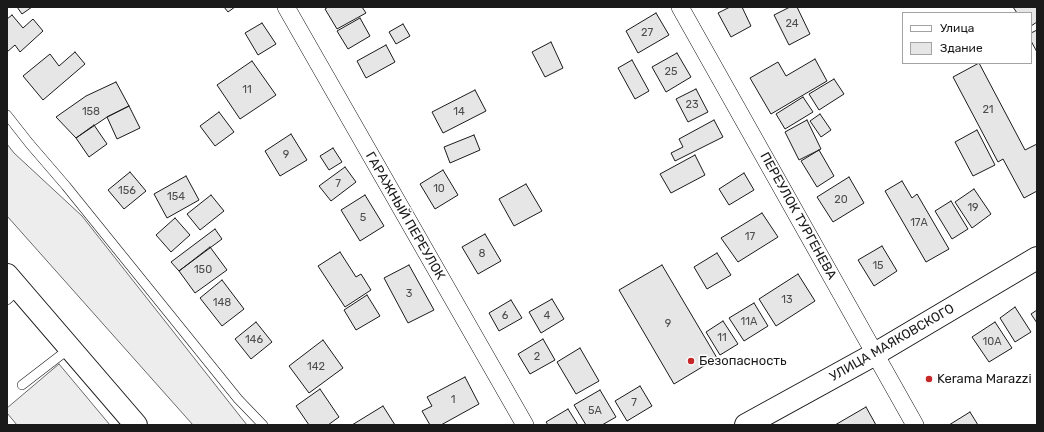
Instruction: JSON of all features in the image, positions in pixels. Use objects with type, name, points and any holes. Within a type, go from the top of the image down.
[{"type":"main road","name":"УЛИЦА МАЯКОВСКОГО","points":[[746,425],[875,354],[1037,258]]},
{"type":"main road","points":[[11,288],[70,348],[136,425]]},
{"type":"street","name":"ГАРАЖНЫЙ ПЕРЕУЛОК","points":[[286,7],[525,425]]},
{"type":"street","name":"ПЕРЕУЛОК ТУРГЕНЕВА","points":[[680,7],[915,425]]},
{"type":"lane","points":[[7,115],[238,399],[263,425]]},
{"type":"lane","points":[[22,385],[70,348]]},
{"type":"shaded area","points":[[7,144],[14,153],[82,216],[247,425],[193,425],[7,216]]},
{"type":"shaded area","points":[[59,364],[110,425],[17,425],[7,413],[7,408]]},
{"type":"building","points":[[17,7],[32,7],[22,14]]},
{"type":"building","points":[[224,7],[235,7],[228,12]]},
{"type":"building","points":[[328,7],[362,7],[366,13],[337,29],[325,9]]},
{"type":"building","points":[[730,7],[742,7],[751,26],[731,37],[718,13]]},
{"type":"building","points":[[790,7],[797,7],[810,34],[789,45],[774,15]]},
{"type":"building","points":[[1013,7],[1037,7],[1037,22],[1032,25],[1032,12],[1016,12]]},
{"type":"building","points":[[656,13],[669,35],[638,53],[626,31]]},
{"type":"building","points":[[12,15],[23,28],[33,19],[43,31],[20,52],[15,45],[7,52],[7,19]]},
{"type":"building","points":[[360,18],[370,36],[348,49],[337,31]]},
{"type":"building","points":[[262,23],[276,44],[258,55],[245,33]]},
{"type":"building","points":[[403,24],[410,36],[396,44],[389,32]]},
{"type":"building","points":[[1037,30],[1037,52],[1032,43],[1032,32]]},
{"type":"building","points":[[551,42],[563,68],[545,77],[532,52]]},
{"type":"building","points":[[386,45],[395,62],[366,78],[357,61]]},
{"type":"building","points":[[75,52],[85,64],[43,100],[23,76],[50,54],[59,66]]},
{"type":"building","points":[[677,53],[691,77],[666,92],[652,67]]},
{"type":"building","points":[[815,59],[827,81],[771,114],[750,78],[778,62],[786,76]]},
{"type":"building","points":[[632,60],[649,91],[635,99],[618,68]]},
{"type":"building","points":[[252,61],[276,95],[240,119],[217,85]]},
{"type":"building","points":[[980,64],[1025,150],[1037,144],[1037,191],[1024,198],[1003,159],[998,162],[953,77]]},
{"type":"building","points":[[834,79],[844,94],[819,110],[809,94]]},
{"type":"building","points":[[116,82],[129,106],[107,117],[76,138],[56,117],[86,96]]},
{"type":"building","points":[[696,89],[708,112],[688,122],[676,99]]},
{"type":"building","points":[[475,90],[486,111],[443,133],[432,112]]},
{"type":"building","points":[[803,97],[813,112],[785,129],[776,114]]},
{"type":"building","points":[[129,106],[140,128],[117,139],[107,117]]},
{"type":"building","points":[[219,112],[234,132],[215,146],[200,126]]},
{"type":"building","points":[[820,114],[831,130],[821,137],[810,121]]},
{"type":"building","points":[[714,120],[723,137],[675,161],[671,153],[683,147],[679,139]]},
{"type":"building","points":[[807,120],[821,149],[799,160],[785,132]]},
{"type":"building","points":[[94,125],[107,144],[89,157],[76,138]]},
{"type":"building","points":[[977,130],[995,165],[973,176],[955,142]]},
{"type":"building","points":[[291,134],[307,160],[280,176],[265,151]]},
{"type":"building","points":[[474,135],[480,150],[450,163],[444,147]]},
{"type":"building","points":[[333,148],[342,162],[329,170],[320,156]]},
{"type":"building","points":[[819,150],[834,176],[817,187],[801,161]]},
{"type":"building","points":[[695,155],[705,175],[671,193],[660,174]]},
{"type":"building","points":[[345,167],[356,182],[331,201],[319,186]]},
{"type":"building","points":[[443,170],[458,195],[435,209],[420,184]]},
{"type":"building","points":[[130,172],[146,191],[124,209],[108,190]]},
{"type":"building","points":[[744,173],[754,190],[729,205],[719,189]]},
{"type":"building","points":[[186,176],[199,200],[167,218],[154,194]]},
{"type":"building","points":[[849,177],[864,203],[833,222],[817,197]]},
{"type":"building","points":[[902,181],[912,198],[917,194],[949,249],[926,262],[885,191]]},
{"type":"building","points":[[526,184],[542,211],[514,226],[499,199]]},
{"type":"building","points":[[974,189],[991,214],[972,228],[955,202]]},
{"type":"building","points":[[211,195],[224,211],[200,230],[187,214]]},
{"type":"building","points":[[365,195],[384,226],[360,241],[341,210]]},
{"type":"building","points":[[951,201],[968,229],[952,239],[935,211]]},
{"type":"building","points":[[762,213],[778,237],[738,262],[721,238]]},
{"type":"building","points":[[175,218],[190,235],[171,252],[156,235]]},
{"type":"building","points":[[215,229],[222,239],[179,271],[171,262]]},
{"type":"building","points":[[485,234],[501,261],[478,274],[462,247]]},
{"type":"building","points":[[882,246],[897,271],[874,286],[858,260]]},
{"type":"building","points":[[210,247],[227,270],[195,293],[179,271]]},
{"type":"building","points":[[340,252],[356,277],[361,274],[371,290],[345,307],[318,266]]},
{"type":"building","points":[[717,253],[731,275],[707,289],[694,267]]},
{"type":"building","points":[[409,265],[434,310],[408,323],[384,278]]},
{"type":"building","points":[[662,265],[717,358],[674,384],[619,290]]},
{"type":"building","points":[[798,274],[815,301],[776,326],[759,299]]},
{"type":"building","points":[[222,280],[244,309],[222,326],[200,298]]},
{"type":"building","points":[[367,295],[380,316],[356,330],[344,310]]},
{"type":"building","points":[[552,299],[564,319],[541,333],[529,312]]},
{"type":"building","points":[[511,300],[522,318],[499,331],[489,313]]},
{"type":"building","points":[[754,303],[768,326],[744,341],[729,318]]},
{"type":"building","points":[[1015,307],[1031,332],[1015,342],[1000,318]]},
{"type":"building","points":[[1037,310],[1037,323],[1031,314]]},
{"type":"building","points":[[723,321],[738,344],[720,355],[706,332]]},
{"type":"building","points":[[256,322],[272,342],[251,359],[235,339]]},
{"type":"building","points":[[995,322],[1012,348],[989,362],[972,337]]},
{"type":"building","points":[[543,339],[555,360],[530,374],[518,354]]},
{"type":"building","points":[[323,340],[343,368],[309,393],[289,366]]},
{"type":"building","points":[[580,348],[599,381],[576,394],[557,362]]},
{"type":"building","points":[[465,377],[479,404],[441,425],[430,425],[422,411],[432,406],[427,397]]},
{"type":"building","points":[[640,386],[652,406],[627,421],[615,401]]},
{"type":"building","points":[[320,389],[339,417],[328,425],[309,425],[296,406]]},
{"type":"building","points":[[600,390],[616,417],[602,425],[586,425],[574,405]]},
{"type":"building","points":[[383,406],[395,425],[352,425]]},
{"type":"building","points":[[866,407],[876,425],[835,425]]},
{"type":"building","points":[[568,409],[578,425],[548,425],[546,422]]},
{"type":"building","points":[[970,412],[978,425],[949,425]]},
{"type":"place","name":"Безопасность","points":[[691,361]]},
{"type":"place","name":"Kerama Marazzi","points":[[929,379]]}]
